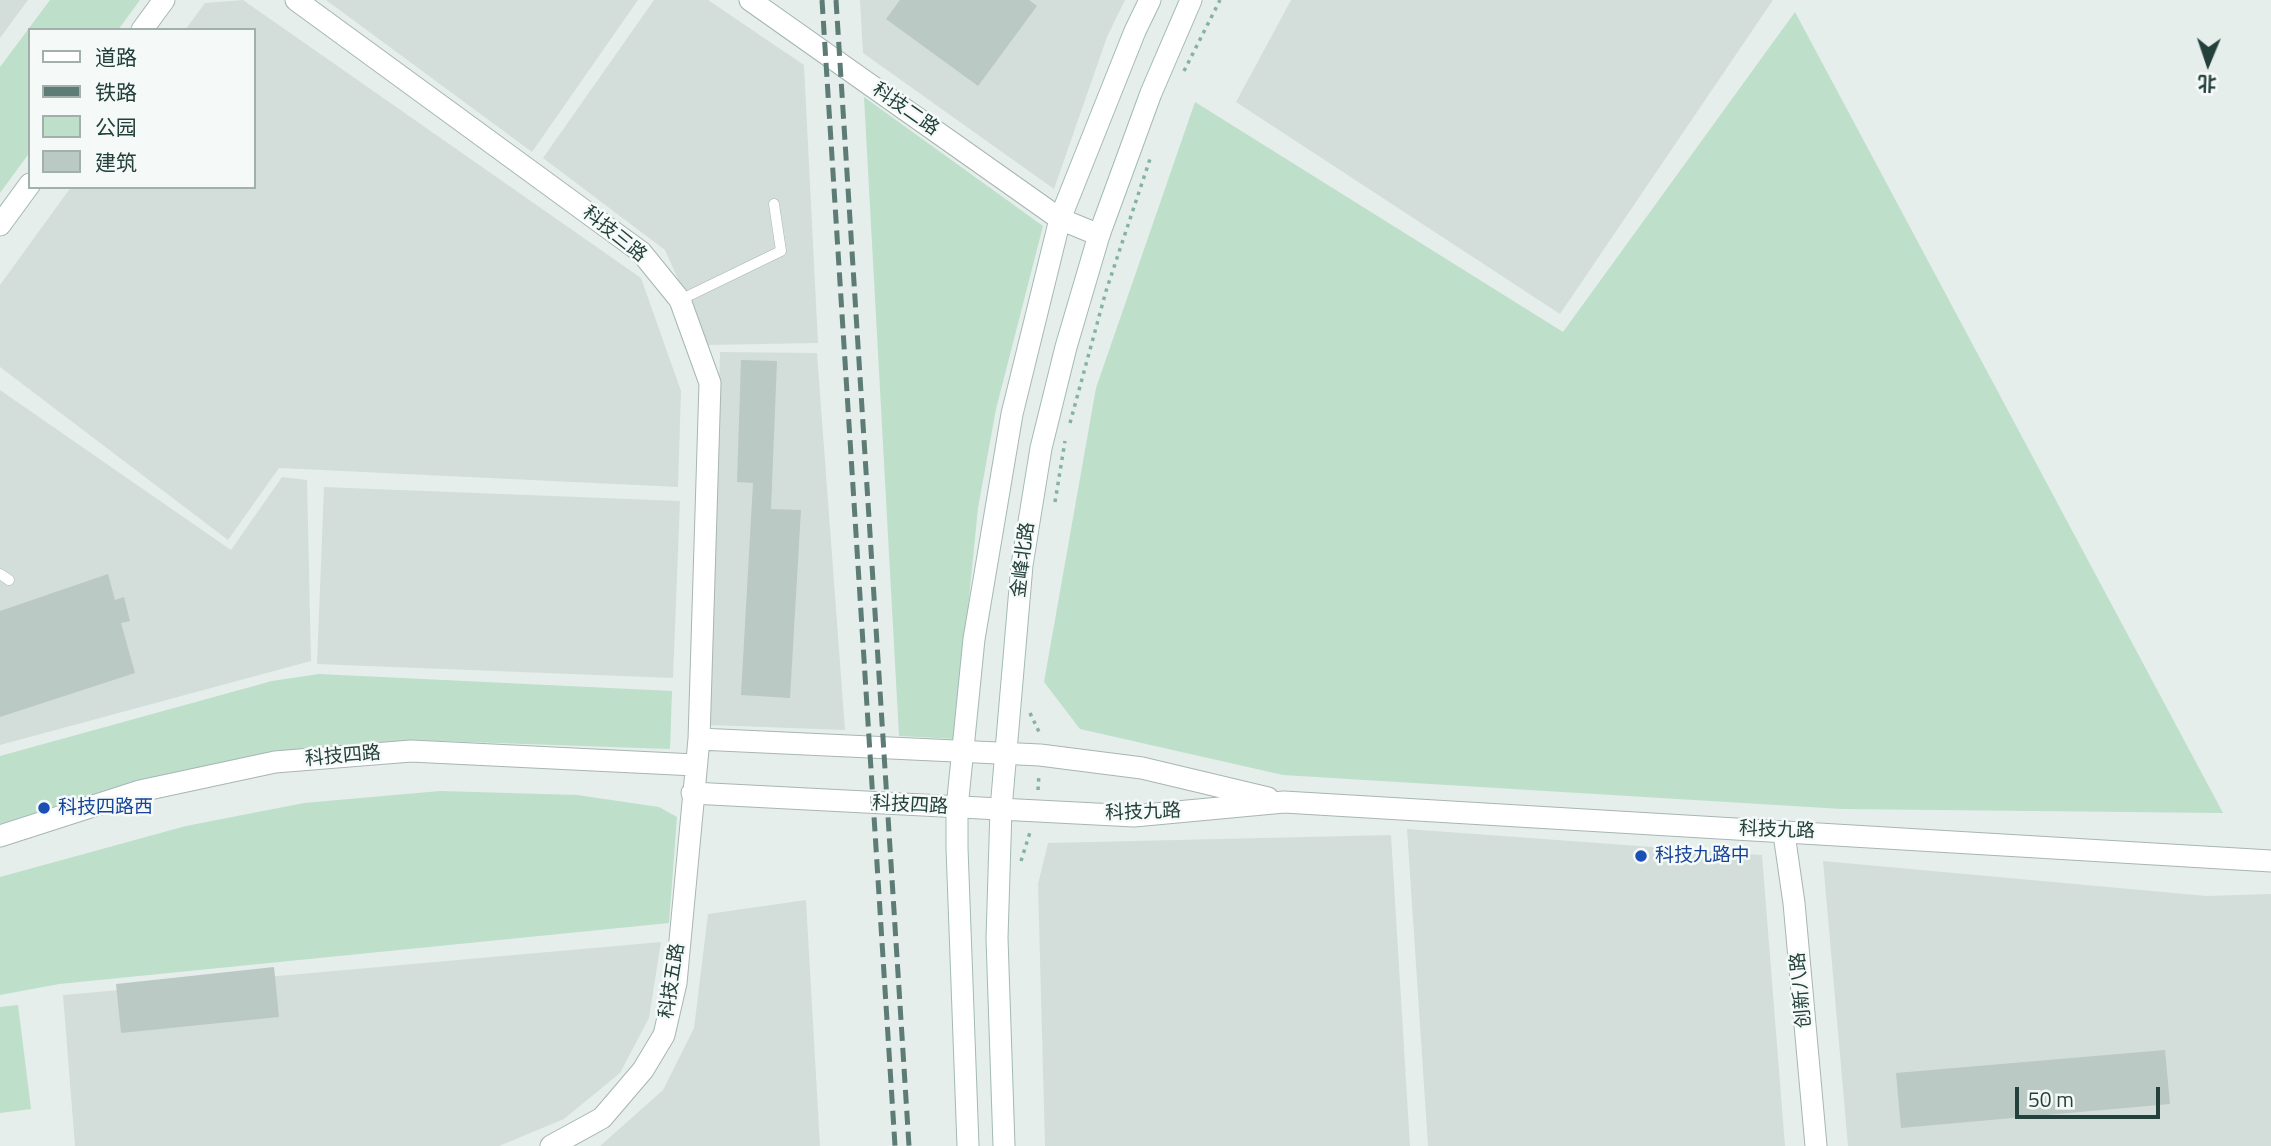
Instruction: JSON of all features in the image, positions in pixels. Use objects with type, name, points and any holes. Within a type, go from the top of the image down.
[{"type":"street","points":[[143,28],[164,0]]},
{"type":"street","name":"科技三路","points":[[296,0],[641,252],[680,300],[710,383],[699,739],[695,765]]},
{"type":"street","name":"科技二路","points":[[750,0],[1060,219],[1099,235]]},
{"type":"street","name":"金峰北路","points":[[968,1146],[957,808],[974,639],[1012,414],[1060,219],[1150,0]]},
{"type":"street","name":"金峰北路","points":[[1004,1146],[997,937],[1001,810],[1022,565],[1041,448],[1066,347],[1099,235],[1151,93],[1191,0]]},
{"type":"street","points":[[0,225],[28,187]]},
{"type":"street","points":[[699,739],[1006,754]]},
{"type":"street","name":"科技四路","points":[[0,836],[140,791],[275,762],[411,751],[695,765]]},
{"type":"street","name":"科技九路","points":[[1006,754],[1040,755],[1142,768],[1283,802]]},
{"type":"street","name":"科技五路","points":[[551,1146],[602,1118],[643,1070],[664,1035],[676,983],[695,765]]},
{"type":"street","name":"科技四路","points":[[692,793],[1001,810]]},
{"type":"street","name":"科技九路","points":[[1001,810],[1134,816],[1283,802],[1784,834],[1835,832],[2271,860]]},
{"type":"street","name":"创新八路","points":[[1784,834],[1794,903],[1816,1146]]},
{"type":"lane","points":[[680,300],[780,251],[774,204]]},
{"type":"path","points":[[1184,72],[1220,0]]},
{"type":"path","points":[[1069,425],[1106,291],[1154,148]]},
{"type":"path","points":[[1055,503],[1066,438]]},
{"type":"path","points":[[1020,863],[1037,812],[1041,733],[1026,705]]},
{"type":"shaded area","points":[[0,0],[28,0],[0,38]]},
{"type":"shaded area","points":[[243,0],[641,278],[681,391],[678,487],[279,468],[228,540],[0,367],[0,285],[70,189],[256,189],[256,28],[186,28],[205,3]]},
{"type":"shaded area","points":[[326,0],[638,0],[532,152]]},
{"type":"shaded area","points":[[654,0],[708,0],[804,65],[818,343],[707,345],[665,250],[543,158]]},
{"type":"shaded area","points":[[860,0],[1125,0],[1107,37],[1054,189],[863,53]]},
{"type":"shaded area","points":[[1291,0],[1773,0],[1560,314],[1236,102]]},
{"type":"shaded area","points":[[720,352],[817,353],[845,730],[709,725]]},
{"type":"shaded area","points":[[0,390],[231,550],[282,477],[307,480],[311,661],[0,745]]},
{"type":"shaded area","points":[[324,487],[680,501],[673,678],[317,664]]},
{"type":"shaded area","points":[[1407,829],[1762,855],[1785,1146],[1428,1146]]},
{"type":"shaded area","points":[[1391,835],[1410,1146],[1045,1146],[1038,884],[1048,843]]},
{"type":"shaded area","points":[[1823,861],[2207,896],[2271,894],[2271,1146],[1848,1146]]},
{"type":"shaded area","points":[[806,900],[820,1146],[600,1146],[663,1090],[694,1028],[708,914]]},
{"type":"shaded area","points":[[661,942],[649,1018],[620,1073],[564,1119],[499,1146],[75,1146],[63,995]]},
{"type":"green space","points":[[50,0],[140,0],[119,28],[29,28]]},
{"type":"green space","points":[[1795,12],[2223,813],[1842,809],[1283,775],[1080,729],[1044,682],[1096,388],[1195,102],[1563,332]]},
{"type":"green space","points":[[28,29],[28,155],[0,193],[0,67]]},
{"type":"green space","points":[[864,97],[1043,226],[996,409],[978,508],[955,739],[899,736]]},
{"type":"green space","points":[[319,674],[672,691],[670,749],[410,740],[276,751],[145,779],[0,825],[0,756],[272,681]]},
{"type":"green space","points":[[440,791],[577,795],[659,807],[677,817],[669,923],[59,984],[0,995],[0,877],[186,826],[304,803]]},
{"type":"green space","points":[[18,1005],[31,1109],[0,1113],[0,1007]]},
{"type":"building","points":[[900,0],[1029,0],[1037,6],[978,86],[886,19]]},
{"type":"building","points":[[741,360],[777,361],[771,509],[801,510],[790,698],[741,695],[753,483],[737,482]]},
{"type":"building","points":[[108,574],[115,600],[124,597],[130,621],[121,623],[135,673],[0,717],[0,611]]},
{"type":"building","points":[[274,967],[279,1017],[121,1033],[116,984]]},
{"type":"building","points":[[2165,1050],[2170,1104],[1901,1128],[1896,1073]]},
{"type":"railway","points":[[822,0],[895,1146]]},
{"type":"railway","points":[[836,0],[909,1146]]},
{"type":"place","name":"科技四路西","points":[[44,808]]},
{"type":"place","name":"科技九路中","points":[[1641,856]]}]
